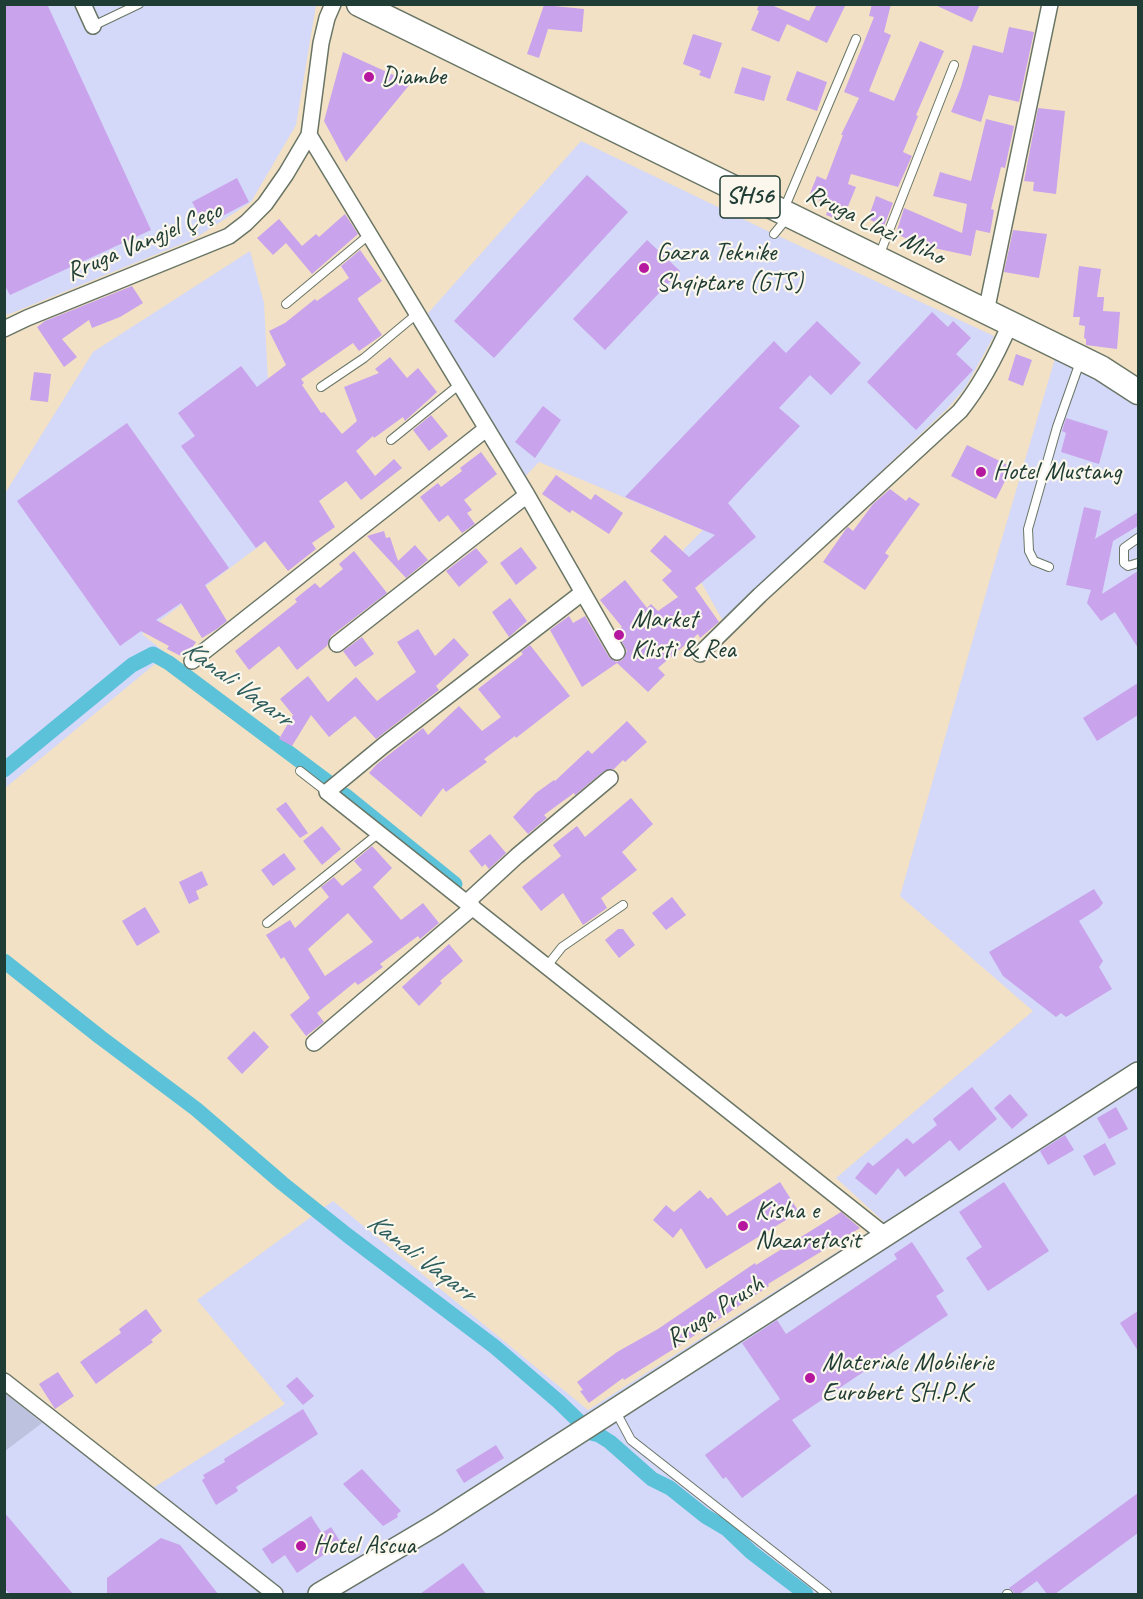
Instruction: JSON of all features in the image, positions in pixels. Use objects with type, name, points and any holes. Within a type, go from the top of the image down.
[{"type":"main road","name":"Rruga Llazi Miho","points":[[359,4],[782,221],[877,259],[1081,358],[1117,377],[1138,392]]},
{"type":"street","points":[[83,4],[93,26]]},
{"type":"street","name":"Rruga Vangjel Çeço","points":[[4,329],[229,236],[265,204],[309,135],[321,42],[333,4]]},
{"type":"street","points":[[986,312],[1050,4]]},
{"type":"street","points":[[309,135],[527,495],[617,652]]},
{"type":"street","points":[[700,654],[760,594],[960,411],[971,397],[1003,342],[1010,324]]},
{"type":"street","points":[[192,660],[486,429]]},
{"type":"street","points":[[337,644],[527,495]]},
{"type":"street","points":[[582,592],[384,745],[327,792],[885,1235]]},
{"type":"street","points":[[314,1043],[470,905],[517,856],[610,778]]},
{"type":"street","name":"Rruga Prush","points":[[319,1594],[437,1524],[1138,1073]]},
{"type":"street","points":[[4,1381],[275,1594]]},
{"type":"lane","points":[[93,26],[139,4]]},
{"type":"lane","points":[[782,221],[856,39]]},
{"type":"lane","points":[[877,259],[954,64]]},
{"type":"lane","points":[[286,304],[370,234]]},
{"type":"lane","points":[[321,387],[364,358],[418,313]]},
{"type":"lane","points":[[1049,567],[1034,561],[1029,552],[1028,529],[1057,427],[1081,358]]},
{"type":"lane","points":[[391,440],[460,384]]},
{"type":"lane","points":[[1138,538],[1126,545],[1124,563],[1128,566],[1138,563]]},
{"type":"lane","points":[[300,771],[327,792]]},
{"type":"lane","points":[[267,923],[379,833]]},
{"type":"lane","points":[[547,966],[562,947],[623,905]]},
{"type":"lane","points":[[605,1414],[631,1440],[827,1594]]},
{"type":"shaded area","points":[[5,5],[316,5],[296,125],[251,202],[194,239],[7,315],[5,310]]},
{"type":"shaded area","points":[[581,141],[994,336],[965,388],[948,408],[723,621],[683,550],[703,530],[539,462],[519,483],[422,320]]},
{"type":"shaded area","points":[[250,251],[264,303],[268,381],[343,483],[142,634],[167,654],[5,788],[4,495],[93,352]]},
{"type":"shaded area","points":[[1056,355],[1112,388],[1138,407],[1138,1594],[5,1594],[4,1385],[153,1488],[285,1404],[197,1300],[333,1201],[588,1410],[884,1222],[836,1178],[1033,1011],[900,896]]},
{"type":"shaded area","points":[[5,1393],[42,1423],[5,1451]]},
{"type":"building","points":[[4,4],[47,4],[151,230],[10,295],[4,284]]},
{"type":"building","points":[[759,4],[769,4],[809,21],[817,4],[846,4],[827,43],[787,24],[779,42],[751,30],[759,11],[757,10]]},
{"type":"building","points":[[872,4],[891,4],[884,32],[891,35],[869,91],[894,101],[920,41],[944,51],[916,115],[918,116],[903,152],[912,156],[898,187],[851,174],[848,184],[856,187],[842,221],[826,215],[830,205],[809,196],[817,176],[826,180],[843,135],[841,135],[859,98],[844,92],[874,17],[869,16]]},
{"type":"building","points":[[933,4],[980,4],[972,22]]},
{"type":"building","points":[[544,5],[584,9],[582,32],[548,29],[539,58],[527,54]]},
{"type":"building","points":[[1009,27],[1034,32],[1019,102],[989,95],[981,122],[951,112],[973,45],[1003,53]]},
{"type":"building","points":[[693,34],[722,43],[710,79],[699,75],[701,71],[683,64]]},
{"type":"building","points":[[343,52],[411,83],[346,162],[324,121]]},
{"type":"building","points":[[742,67],[771,76],[764,101],[734,93]]},
{"type":"building","points":[[797,71],[827,82],[817,111],[786,100]]},
{"type":"building","points":[[1038,108],[1065,111],[1056,194],[1033,191],[1034,182],[1024,181]]},
{"type":"building","points":[[986,119],[1014,126],[1005,168],[1001,167],[991,209],[994,210],[990,233],[976,230],[971,256],[934,248],[933,250],[896,234],[904,208],[962,233],[967,204],[933,196],[940,172],[971,181]]},
{"type":"building","points":[[587,175],[628,212],[494,358],[454,321]]},
{"type":"building","points":[[237,178],[249,202],[215,220],[214,218],[204,223],[192,202]]},
{"type":"building","points":[[876,196],[893,203],[884,226],[868,219]]},
{"type":"building","points":[[345,214],[358,234],[312,274],[286,243],[273,255],[257,238],[279,219],[302,246],[316,234],[319,237]]},
{"type":"building","points":[[1013,230],[1047,234],[1039,278],[1004,272]]},
{"type":"building","points":[[647,240],[680,271],[605,350],[573,319]]},
{"type":"building","points":[[360,250],[382,281],[358,300],[382,335],[359,351],[353,343],[301,379],[304,383],[302,385],[321,413],[324,412],[342,434],[357,421],[344,387],[379,373],[375,369],[390,357],[407,378],[418,368],[437,392],[405,421],[403,417],[374,438],[373,436],[356,451],[375,476],[394,459],[402,468],[361,500],[346,481],[319,501],[335,527],[312,543],[316,549],[288,571],[265,541],[256,548],[181,446],[195,436],[178,413],[241,366],[257,387],[286,365],[269,331],[285,323],[315,299],[317,301],[349,278],[341,266]]},
{"type":"building","points":[[1079,266],[1101,269],[1097,297],[1104,297],[1103,311],[1120,312],[1117,349],[1086,345],[1085,326],[1079,325],[1080,317],[1073,317]]},
{"type":"building","points":[[132,286],[143,303],[120,317],[92,328],[89,320],[62,339],[77,357],[64,367],[37,327],[45,321]]},
{"type":"building","points":[[932,312],[948,327],[953,321],[971,338],[956,354],[973,370],[916,430],[867,382]]},
{"type":"building","points":[[817,321],[861,363],[831,395],[810,375],[779,408],[800,426],[728,503],[756,537],[695,588],[719,622],[700,638],[698,634],[658,668],[665,675],[648,692],[617,663],[582,687],[550,630],[569,616],[573,623],[585,616],[609,657],[616,662],[622,660],[627,651],[616,631],[622,627],[600,600],[625,580],[647,608],[651,604],[658,611],[678,597],[662,580],[672,571],[650,551],[665,535],[689,557],[715,535],[625,497],[774,341],[786,353]]},
{"type":"building","points":[[1016,354],[1032,360],[1023,386],[1008,380]]},
{"type":"building","points":[[34,372],[51,374],[48,402],[30,400]]},
{"type":"building","points":[[543,406],[561,420],[535,458],[515,442]]},
{"type":"building","points":[[431,415],[448,436],[429,451],[413,430]]},
{"type":"building","points":[[1066,418],[1108,431],[1099,464],[1061,452],[1066,433],[1062,431]]},
{"type":"building","points":[[127,423],[229,568],[205,585],[227,621],[217,629],[202,638],[181,603],[156,620],[196,642],[183,657],[167,649],[169,646],[141,631],[120,646],[17,501]]},
{"type":"building","name":"Hotel Mustang","points":[[967,445],[1012,467],[996,499],[951,476]]},
{"type":"building","points":[[481,452],[497,474],[464,500],[472,510],[467,513],[475,524],[462,533],[448,515],[439,522],[420,497],[438,483],[441,487]]},
{"type":"building","points":[[556,475],[591,500],[595,494],[623,513],[609,534],[572,510],[570,513],[542,494]]},
{"type":"building","points":[[890,489],[906,501],[909,497],[920,504],[885,553],[889,556],[865,590],[823,562],[846,529],[848,527],[853,531],[873,504]]},
{"type":"building","points":[[1084,507],[1101,511],[1095,539],[1138,512],[1138,526],[1113,541],[1102,594],[1138,571],[1138,648],[1115,612],[1101,621],[1087,603],[1091,590],[1066,585]]},
{"type":"building","points":[[384,531],[386,538],[390,537],[398,561],[415,545],[428,560],[406,578],[367,536]]},
{"type":"building","points":[[521,547],[537,568],[516,585],[500,563]]},
{"type":"building","points":[[476,548],[488,562],[459,587],[446,571]]},
{"type":"building","points":[[354,551],[387,593],[331,636],[327,646],[297,670],[279,646],[249,670],[235,651],[297,602],[295,599],[315,583],[320,588],[343,569],[339,564]]},
{"type":"building","points":[[510,598],[527,621],[509,637],[492,612]]},
{"type":"building","points":[[418,629],[435,656],[454,638],[469,655],[436,686],[439,690],[376,739],[355,716],[329,737],[311,715],[292,746],[279,739],[293,715],[280,699],[308,676],[328,702],[356,677],[377,701],[416,672],[397,642]]},
{"type":"building","points":[[362,637],[374,654],[355,667],[343,651]]},
{"type":"building","points":[[530,645],[570,696],[516,738],[515,736],[484,759],[487,762],[446,792],[443,788],[421,817],[369,773],[423,728],[428,735],[459,706],[482,731],[501,717],[478,689],[523,654],[521,652]]},
{"type":"building","points":[[1138,683],[1138,715],[1097,741],[1083,718]]},
{"type":"building","points":[[627,721],[647,742],[625,762],[623,760],[614,769],[604,771],[575,795],[574,793],[544,815],[547,818],[528,834],[513,817],[536,793],[555,781],[588,750],[592,754]]},
{"type":"building","points":[[631,798],[653,824],[622,852],[637,870],[601,898],[607,908],[583,925],[563,893],[541,911],[522,887],[561,856],[553,845],[577,826],[585,837]]},
{"type":"building","points":[[286,802],[308,833],[300,838],[276,809]]},
{"type":"building","points":[[322,826],[341,849],[322,865],[303,841]]},
{"type":"building","points":[[490,834],[506,853],[489,869],[485,864],[482,867],[469,851]]},
{"type":"building","points":[[372,846],[392,868],[373,887],[401,920],[423,903],[439,923],[420,939],[418,936],[380,964],[383,967],[358,985],[355,982],[317,1013],[324,1022],[306,1036],[290,1015],[310,998],[284,957],[281,959],[266,935],[290,920],[295,928],[329,897],[321,887],[334,877],[342,886],[362,870],[354,861]],"holes":[[[348,913],[373,942],[325,976],[308,949]]]},
{"type":"building","points":[[284,853],[296,869],[273,886],[261,870]]},
{"type":"building","points":[[202,871],[208,885],[196,891],[199,899],[189,904],[179,882]]},
{"type":"building","points":[[1094,889],[1103,903],[1079,921],[1103,961],[1099,967],[1112,989],[1066,1017],[1061,1013],[1056,1017],[1003,976],[989,952]]},
{"type":"building","points":[[672,897],[686,915],[666,930],[652,913]]},
{"type":"building","points":[[145,907],[160,932],[137,946],[122,921]]},
{"type":"building","points":[[618,929],[623,929],[635,945],[619,958],[605,940]]},
{"type":"building","points":[[449,944],[463,961],[440,981],[442,983],[419,1006],[402,987]]},
{"type":"building","points":[[254,1031],[269,1047],[242,1074],[227,1058]]},
{"type":"building","points":[[972,1087],[997,1119],[959,1151],[950,1140],[905,1177],[898,1168],[876,1195],[855,1178],[868,1162],[873,1166],[907,1138],[913,1144],[937,1125],[933,1119]]},
{"type":"building","points":[[1010,1094],[1028,1115],[1012,1129],[994,1108]]},
{"type":"building","points":[[1116,1107],[1128,1129],[1109,1139],[1097,1118]]},
{"type":"building","points":[[1065,1135],[1074,1150],[1048,1165],[1040,1151]]},
{"type":"building","points":[[1105,1143],[1116,1164],[1094,1176],[1083,1156]]},
{"type":"building","name":"Kisha e Nazaretasit","points":[[780,1182],[799,1212],[706,1269],[681,1228],[673,1238],[653,1220],[666,1205],[674,1212],[700,1190],[708,1199],[711,1197],[727,1216]]},
{"type":"building","points":[[1004,1182],[1049,1251],[988,1291],[966,1258],[982,1247],[959,1212]]},
{"type":"building","points":[[841,1212],[860,1228],[768,1284],[769,1286],[680,1345],[624,1380],[623,1378],[589,1403],[580,1391],[583,1390],[577,1382],[617,1352],[658,1329],[755,1263],[756,1265]]},
{"type":"building","name":"Materiale Mobilerie Eurobert SH.P.K","points":[[912,1242],[944,1291],[936,1296],[948,1315],[792,1420],[811,1446],[742,1498],[726,1477],[723,1479],[705,1455],[780,1399],[742,1343],[777,1320],[786,1334],[897,1259],[894,1254]]},
{"type":"building","points":[[146,1309],[162,1331],[151,1340],[153,1342],[96,1384],[80,1362],[121,1333],[119,1329]]},
{"type":"building","points":[[1138,1311],[1138,1351],[1120,1323]]},
{"type":"building","points":[[58,1372],[74,1396],[55,1409],[39,1384]]},
{"type":"building","points":[[297,1377],[314,1396],[303,1405],[286,1386]]},
{"type":"building","points":[[303,1409],[318,1434],[236,1487],[238,1491],[216,1505],[202,1480],[205,1478],[203,1475]]},
{"type":"building","points":[[496,1445],[504,1458],[464,1483],[456,1470]]},
{"type":"building","points":[[362,1469],[401,1511],[397,1514],[398,1517],[383,1526],[343,1484]]},
{"type":"building","points":[[1138,1493],[1138,1533],[1055,1594],[1047,1594],[1037,1581],[1019,1594],[1014,1594],[1009,1588]]},
{"type":"building","points":[[4,1512],[73,1594],[10,1594],[4,1588]]},
{"type":"building","name":"Hotel Ascua","points":[[311,1516],[322,1533],[331,1527],[341,1543],[297,1573],[285,1555],[272,1564],[262,1549]]},
{"type":"building","points":[[161,1538],[180,1545],[218,1594],[107,1594],[107,1578]]},
{"type":"building","points":[[463,1563],[486,1594],[420,1594]]},
{"type":"waterway","name":"Kanali Vaqarr","points":[[4,770],[132,665],[153,654],[169,663],[328,782]]},
{"type":"waterway","points":[[345,795],[455,884]]},
{"type":"waterway","name":"Kanali Vaqarr","points":[[4,961],[196,1109],[347,1235],[495,1347],[591,1433],[610,1442],[652,1479],[670,1488],[705,1516],[727,1529],[751,1552],[806,1594]]},
{"type":"place","name":"Diambe","points":[[369,77]]},
{"type":"place","name":"Gazra Teknike Shqiptare (GTS)","points":[[644,268]]},
{"type":"place","name":"Hotel Mustang","points":[[981,472]]},
{"type":"place","name":"Market Klisti & Rea","points":[[619,635]]},
{"type":"place","name":"Kisha e Nazaretasit","points":[[743,1226]]},
{"type":"place","name":"Materiale Mobilerie Eurobert SH.P.K","points":[[810,1378]]},
{"type":"place","name":"Hotel Ascua","points":[[301,1546]]}]
